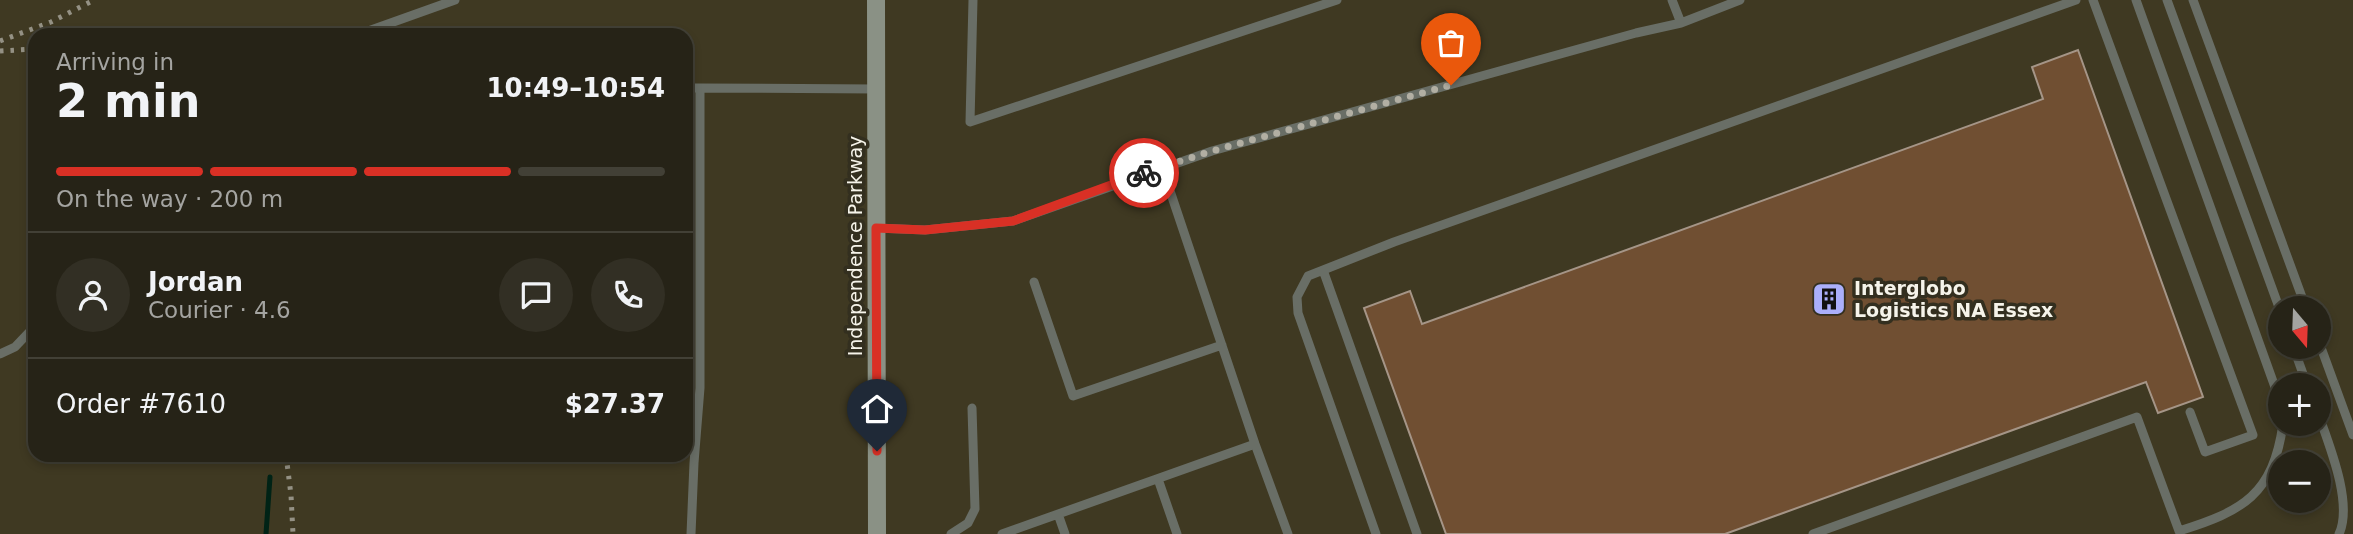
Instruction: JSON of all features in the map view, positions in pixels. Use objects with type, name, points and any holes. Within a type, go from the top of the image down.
[{"type":"main road","name":"Independence Parkway","points":[[876,0],[877,534]]},
{"type":"lane","points":[[376,28],[454,0]]},
{"type":"lane","points":[[973,0],[970,122],[1337,0]]},
{"type":"lane","points":[[1672,0],[1681,23]]},
{"type":"lane","points":[[876,228],[925,230],[1013,221],[1162,167],[1636,33],[1681,23],[1740,0]]},
{"type":"lane","points":[[1376,534],[1298,313],[1297,297],[1308,276],[2076,0]]},
{"type":"lane","points":[[2093,0],[2252,435],[2205,452],[2190,412]]},
{"type":"lane","points":[[2136,0],[2270,373]]},
{"type":"lane","points":[[2167,0],[2275,296]]},
{"type":"lane","points":[[2193,0],[2302,296]]},
{"type":"lane","points":[[693,88],[876,89]]},
{"type":"lane","points":[[693,429],[700,388],[700,88]]},
{"type":"lane","points":[[1162,167],[1288,534]]},
{"type":"lane","points":[[1323,270],[1417,534]]},
{"type":"lane","points":[[1034,282],[1073,396],[1222,345]]},
{"type":"lane","points":[[0,355],[15,347],[28,333]]},
{"type":"lane","points":[[2325,359],[2353,435]]},
{"type":"lane","points":[[951,534],[968,523],[975,509],[972,408]]},
{"type":"lane","points":[[1813,534],[2137,417],[2176,533],[2241,507],[2262,487],[2273,466],[2281,436]]},
{"type":"lane","points":[[2326,436],[2345,488],[2347,510],[2339,534]]},
{"type":"lane","points":[[1002,534],[1255,444]]},
{"type":"lane","points":[[691,462],[691,534]]},
{"type":"lane","points":[[1158,479],[1177,534]]},
{"type":"lane","points":[[1058,514],[1065,534]]},
{"type":"shaded area","points":[[0,0],[2353,0],[2353,534],[0,534]]},
{"type":"building","name":"Interglobo Logistics NA Essex","points":[[2078,50],[2203,397],[2158,413],[2146,382],[1725,534],[1446,534],[1364,308],[1410,291],[1422,324],[2043,99],[2032,67]]},
{"type":"waterway","points":[[266,534],[270,477]]},
{"type":"railway","points":[[35,28],[94,0]]},
{"type":"railway","points":[[0,41],[28,31]]},
{"type":"railway","points":[[0,51],[28,49]]},
{"type":"railway","points":[[287,462],[293,534]]},
{"type":"way so far","points":[[1144,173],[1212,151],[1451,85]]},
{"type":"place","name":"Interglobo Logistics NA Essex","points":[[1829,299]]},
{"type":"route","points":[[877,451],[876,228],[925,230],[1013,221],[1144,173]]}]
